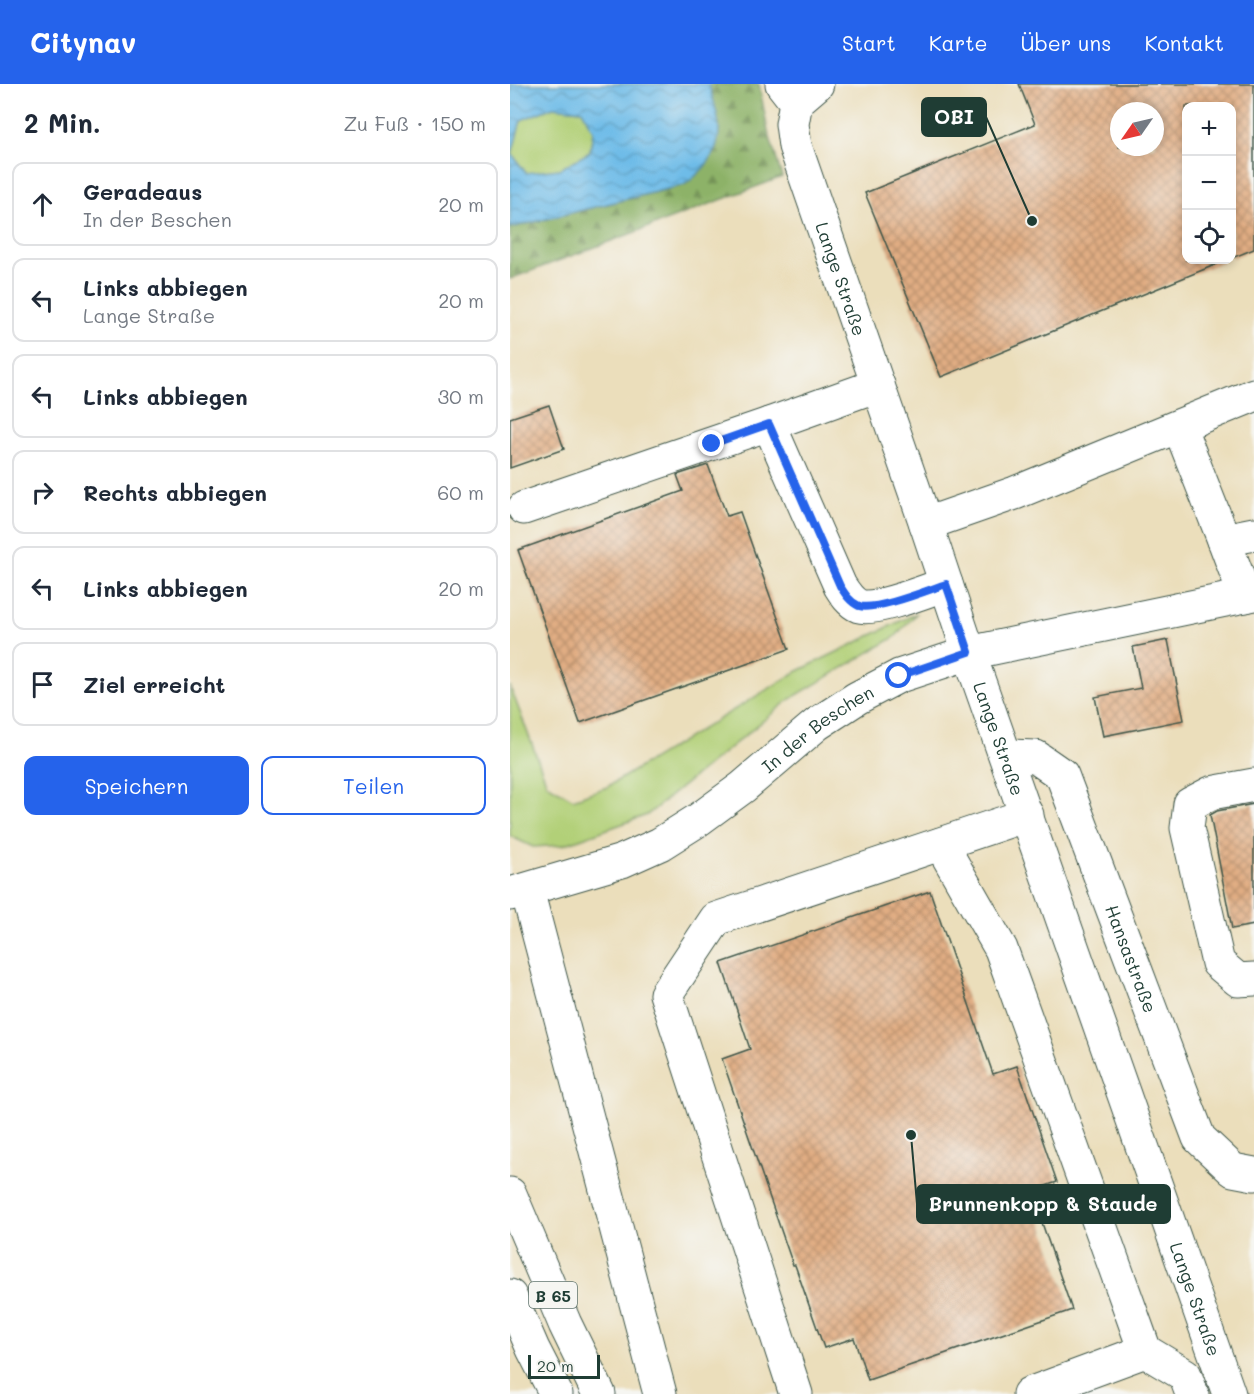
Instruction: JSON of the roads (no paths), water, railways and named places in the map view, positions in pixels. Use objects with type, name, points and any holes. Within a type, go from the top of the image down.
[{"type":"main road","name":"Lange Straße","points":[[798,90],[792,124],[795,146],[969,652],[1229,1394]]},
{"type":"main road","points":[[524,508],[878,385]]},
{"type":"main road","points":[[926,524],[1015,493],[1254,395]]},
{"type":"main road","points":[[769,424],[840,586],[848,599],[857,605],[866,607],[880,605],[946,584]]},
{"type":"main road","points":[[1179,426],[1239,537],[1250,595]]},
{"type":"main road","name":"In der Beschen","points":[[519,892],[622,861],[660,844],[743,787],[817,724],[857,698],[899,676],[969,652],[1250,595]]},
{"type":"main road","name":"Hansastraße","points":[[1006,756],[1036,757],[1062,775],[1199,1138],[1244,1172]]},
{"type":"main road","points":[[1254,784],[1211,793],[1190,804],[1187,828],[1218,963],[1238,980],[1254,979]]},
{"type":"main road","points":[[796,1394],[666,994],[716,919],[1027,815]]},
{"type":"main road","points":[[941,844],[1001,949],[1145,1351],[1185,1375],[1192,1394]]},
{"type":"main road","points":[[519,892],[660,1394]]},
{"type":"main road","name":"B 65","points":[[510,1194],[565,1324],[599,1394]]},
{"type":"main road","name":"B 65","points":[[510,1296],[556,1394]]},
{"type":"main road","points":[[1029,1394],[1145,1351]]},
{"type":"water","points":[[510,84],[709,84],[718,120],[718,140],[708,162],[684,185],[510,228]],"holes":[[[553,107],[582,110],[593,131],[590,152],[560,169],[526,173],[512,154],[521,120]]]},
{"type":"place","name":"OBI","points":[[1032,221]]},
{"type":"place","name":"Brunnenkopp & Staude","points":[[911,1135]]}]
